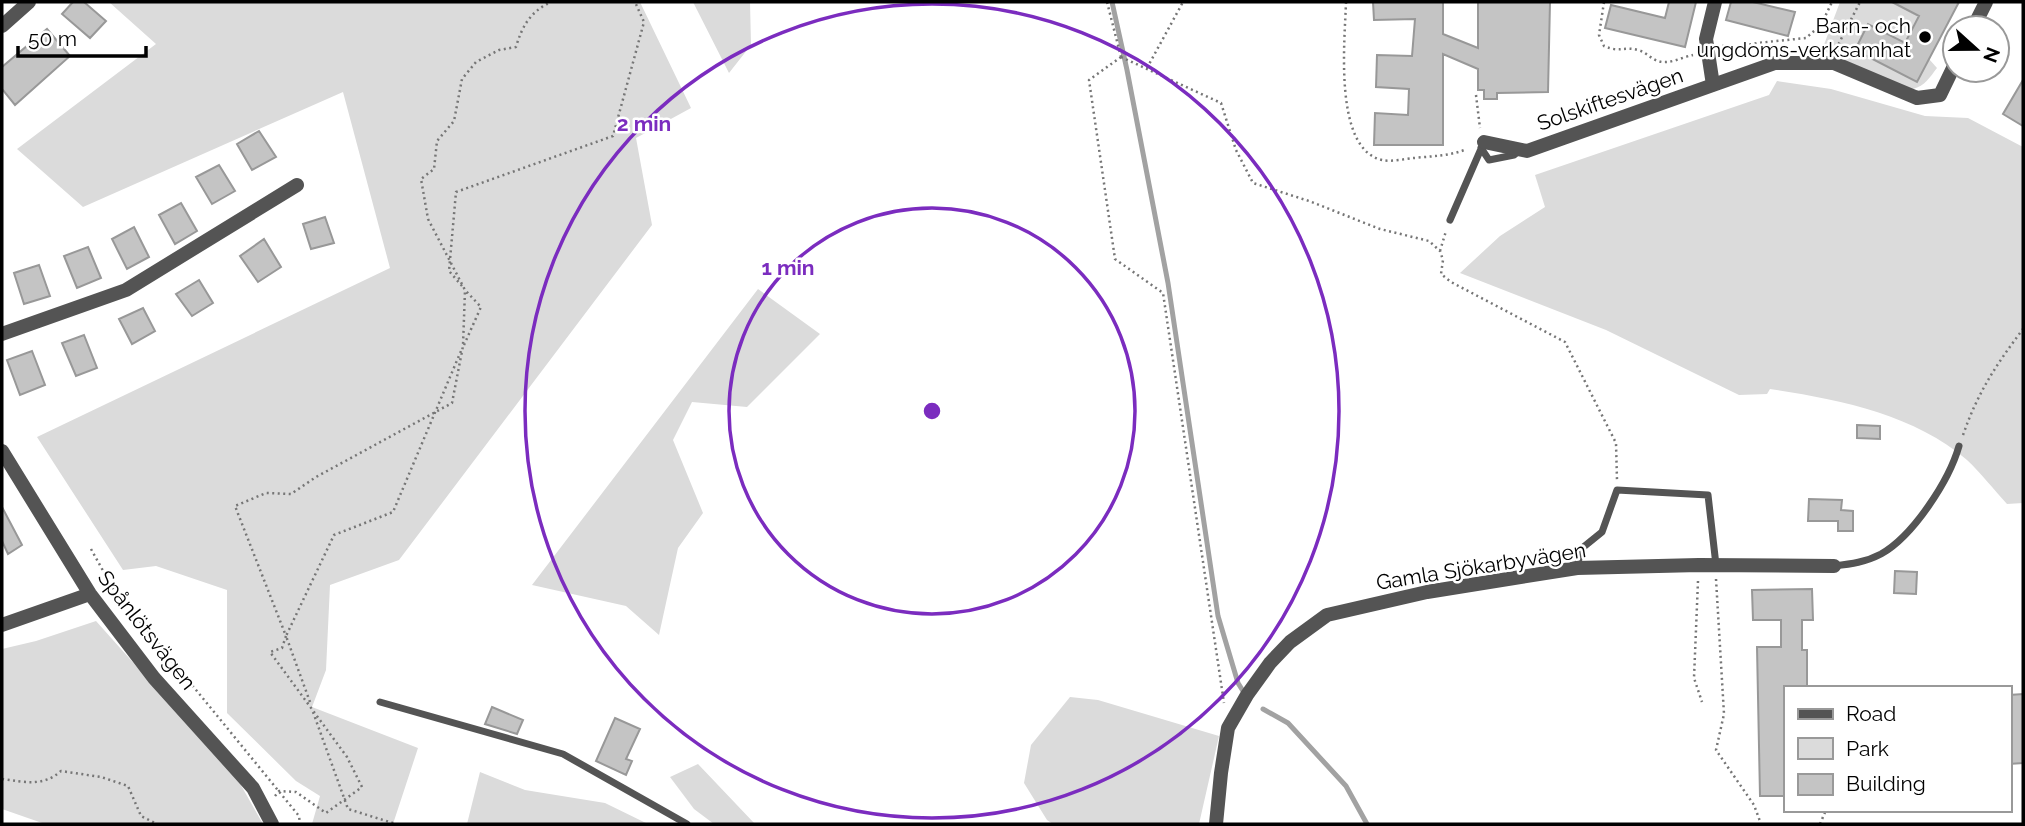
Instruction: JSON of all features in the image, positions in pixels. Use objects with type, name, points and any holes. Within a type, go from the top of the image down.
[{"type":"street","points":[[2,26],[29,2]]},
{"type":"street","name":"Solskiftesvägen","points":[[1713,85],[1706,39],[1715,2]]},
{"type":"street","name":"Solskiftesvägen","points":[[1485,145],[1527,151],[1775,64],[1833,63],[1917,97],[1940,95],[1945,84]]},
{"type":"street","points":[[2,334],[126,290],[297,185]]},
{"type":"street","name":"Spånlötsvägen","points":[[2,452],[90,594],[154,678],[253,788],[272,824]]},
{"type":"street","name":"Gamla Sjökarbyvägen","points":[[1216,824],[1228,727],[1270,663],[1290,642],[1327,615],[1426,592],[1577,568],[1834,566]]},
{"type":"street","points":[[2,625],[90,594]]},
{"type":"lane","points":[[1450,220],[1485,145]]},
{"type":"lane","name":"Gamla Sjökarbyvägen","points":[[1834,566],[1866,561],[1897,543],[1933,500],[1948,476],[1959,446]]},
{"type":"lane","points":[[1577,568],[1581,549],[1602,532],[1617,490],[1708,495],[1716,566]]},
{"type":"lane","points":[[380,702],[563,754],[687,824]]},
{"type":"path","points":[[450,260],[428,219],[421,179],[435,169],[437,141],[454,121],[462,79],[475,62],[499,50],[516,47],[523,25],[542,6],[551,2]]},
{"type":"path","points":[[279,791],[296,792],[326,813],[362,787],[347,757],[270,652],[282,648],[334,535],[393,512],[433,413],[481,307],[449,271],[456,191],[613,136],[644,22],[635,2]]},
{"type":"path","points":[[1107,2],[1121,57]]},
{"type":"path","points":[[1147,68],[1183,2]]},
{"type":"path","points":[[1346,2],[1343,78],[1350,124],[1359,142],[1372,155],[1383,161],[1454,155],[1485,145],[1476,95]]},
{"type":"path","points":[[1829,63],[1860,2]]},
{"type":"path","points":[[1121,57],[1221,103],[1236,150],[1253,183],[1309,201],[1380,229],[1429,241],[1440,251],[1443,260],[1441,274],[1451,282],[1565,342],[1616,443],[1617,490]]},
{"type":"path","points":[[1121,57],[1089,80],[1115,259],[1163,293],[1228,727]]},
{"type":"path","points":[[1440,251],[1450,220]]},
{"type":"path","points":[[396,824],[348,809],[286,636],[234,506],[266,493],[291,494],[316,477],[453,403],[463,346],[466,290]]},
{"type":"path","points":[[1959,446],[1973,407],[1993,369],[2023,329]]},
{"type":"path","points":[[91,549],[112,587],[299,816],[300,824]]},
{"type":"path","points":[[1699,565],[1694,678],[1702,702]]},
{"type":"path","points":[[1716,566],[1724,714],[1716,750],[1754,806],[1761,824]]},
{"type":"path","points":[[2,779],[33,782],[50,780],[61,771],[100,776],[128,786],[141,816],[157,824]]},
{"type":"path","points":[[265,809],[279,791]]},
{"type":"green space","points":[[109,2],[640,2],[691,108],[636,138],[652,225],[399,560],[330,585],[326,670],[312,707],[418,748],[393,824],[312,824],[320,796],[296,781],[227,713],[227,590],[156,566],[123,570],[37,437],[390,268],[343,92],[83,207],[17,149],[156,44]]},
{"type":"green space","points":[[693,2],[750,2],[751,45],[729,73]]},
{"type":"green space","points":[[1840,2],[1892,2],[1919,17],[1905,43],[1868,24],[1855,50],[1917,82],[1929,59],[1937,68],[1927,81],[1921,86],[1906,89],[1822,50]]},
{"type":"green space","points":[[1777,81],[1831,89],[1925,116],[1968,118],[2023,147],[2023,503],[2007,504],[1967,460],[1946,444],[1899,420],[1848,404],[1770,389],[1767,394],[1739,395],[1606,330],[1460,273],[1500,236],[1545,207],[1535,175],[1769,95]]},
{"type":"green space","points":[[758,289],[820,334],[747,407],[692,402],[673,440],[703,513],[678,548],[659,635],[626,606],[532,585]]},
{"type":"green space","points":[[96,621],[238,780],[263,824],[45,824],[2,809],[2,649]]},
{"type":"green space","points":[[1070,697],[1098,700],[1219,736],[1199,824],[1053,824],[1047,820],[1024,783],[1031,745]]},
{"type":"green space","points":[[698,764],[755,824],[714,824],[694,809],[670,777]]},
{"type":"green space","points":[[480,772],[525,790],[605,803],[648,824],[467,824]]},
{"type":"building","points":[[73,2],[84,2],[106,21],[90,38],[62,14]]},
{"type":"building","points":[[1373,2],[1443,2],[1443,34],[1478,48],[1478,2],[1550,2],[1548,92],[1497,93],[1497,99],[1484,99],[1484,90],[1478,90],[1478,69],[1443,54],[1443,145],[1374,145],[1375,113],[1408,115],[1409,89],[1376,87],[1377,55],[1412,56],[1415,19],[1374,20]]},
{"type":"building","points":[[1669,2],[1696,2],[1685,47],[1605,28],[1611,5],[1665,18]]},
{"type":"building","points":[[1731,2],[1753,2],[1795,12],[1788,36],[1726,20]]},
{"type":"building","name":"Barn- och ungdoms-verksamhat","points":[[1892,2],[1959,2],[1953,14],[1941,14],[1941,36],[1917,82],[1855,50],[1868,24],[1905,43],[1919,16]]},
{"type":"building","points":[[47,29],[70,56],[15,105],[2,89],[2,67]]},
{"type":"building","points":[[2023,80],[2023,126],[2003,114]]},
{"type":"building","points":[[259,131],[276,157],[252,170],[237,144]]},
{"type":"building","points":[[219,165],[235,191],[212,204],[196,177]]},
{"type":"building","points":[[181,203],[197,231],[175,244],[159,215]]},
{"type":"building","points":[[325,217],[334,243],[311,249],[303,224]]},
{"type":"building","points":[[134,227],[149,257],[127,269],[112,239]]},
{"type":"building","points":[[264,239],[281,267],[258,282],[240,256]]},
{"type":"building","points":[[88,247],[101,278],[77,288],[64,256]]},
{"type":"building","points":[[39,265],[50,296],[24,304],[14,273]]},
{"type":"building","points":[[199,280],[213,303],[192,316],[176,294]]},
{"type":"building","points":[[143,308],[155,331],[132,344],[119,319]]},
{"type":"building","points":[[84,335],[97,368],[76,376],[62,343]]},
{"type":"building","points":[[32,351],[45,385],[20,395],[7,360]]},
{"type":"building","points":[[1857,425],[1880,426],[1880,439],[1857,438]]},
{"type":"building","points":[[1809,499],[1842,500],[1841,510],[1853,511],[1853,531],[1838,531],[1838,521],[1808,521]]},
{"type":"building","points":[[2,507],[22,545],[8,554],[2,541]]},
{"type":"building","points":[[1895,571],[1917,572],[1916,594],[1894,593]]},
{"type":"building","points":[[1812,589],[1813,620],[1802,620],[1802,650],[1807,650],[1807,686],[1784,686],[1784,796],[1760,796],[1757,647],[1781,647],[1781,620],[1753,620],[1752,590]]},
{"type":"building","points":[[2023,694],[2023,763],[2011,764],[2011,695]]},
{"type":"building","points":[[492,707],[523,720],[517,734],[485,724]]},
{"type":"building","points":[[615,718],[640,729],[626,759],[632,761],[626,775],[596,761]]},
{"type":"waterway","points":[[1112,2],[1168,283],[1218,616],[1238,683],[1243,691]]},
{"type":"waterway","points":[[1263,709],[1288,723],[1346,786],[1367,824]]},
{"type":"place","name":"Barn- och ungdoms-verksamhat","points":[[1925,37]]}]
